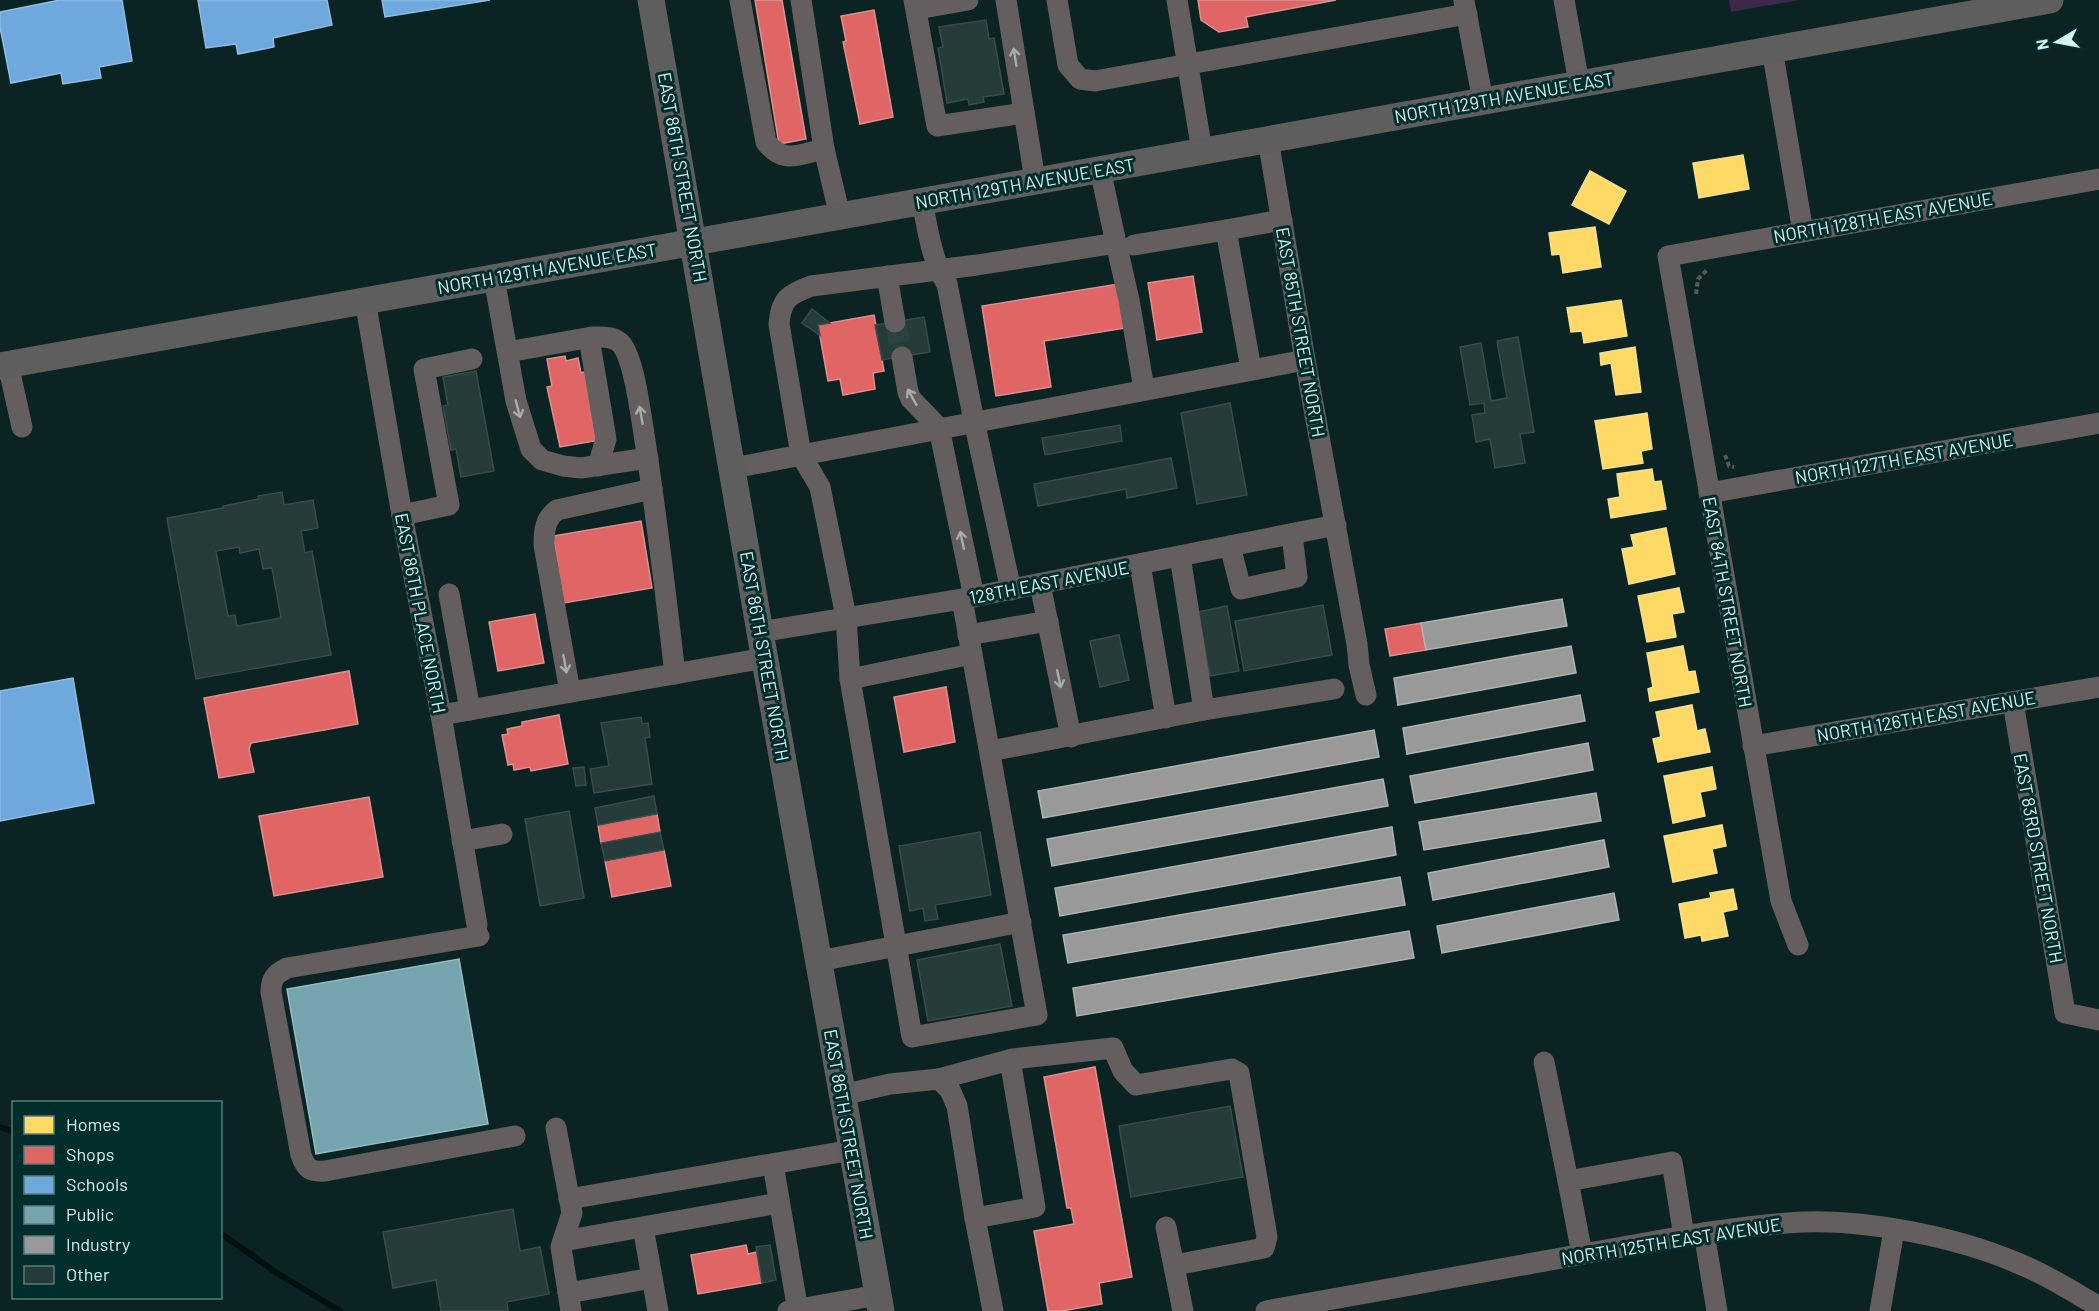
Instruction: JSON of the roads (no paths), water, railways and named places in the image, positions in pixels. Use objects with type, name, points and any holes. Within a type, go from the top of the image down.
[{"type":"main road","name":"EAST 86TH STREET NORTH","points":[[651,0],[879,1303]]},
{"type":"main road","name":"NORTH 129TH AVENUE EAST","points":[[4,365],[2050,0]]},
{"type":"street","points":[[740,0],[766,142],[774,153],[784,157],[824,149]]},
{"type":"street","points":[[801,0],[824,149],[840,216]]},
{"type":"street","points":[[968,0],[916,4],[937,126],[1024,113]]},
{"type":"street","points":[[1006,0],[1035,180]]},
{"type":"street","points":[[1058,0],[1068,65],[1080,80],[1095,81],[1188,65],[1465,7],[1483,100]]},
{"type":"street","points":[[1177,0],[1202,151]]},
{"type":"street","points":[[1564,0],[1579,83]]},
{"type":"street","points":[[1772,49],[1803,232]]},
{"type":"street","name":"EAST 85TH STREET NORTH","points":[[1268,139],[1305,360],[1366,695]]},
{"type":"street","points":[[1100,169],[1125,244],[1129,300],[1144,389]]},
{"type":"street","name":"NORTH 128TH EAST AVENUE","points":[[1668,256],[2099,178]]},
{"type":"street","points":[[922,201],[931,247],[938,270],[947,284],[1011,590]]},
{"type":"street","points":[[902,357],[911,399],[939,428],[968,598],[970,645],[1037,1015],[912,1037],[850,679],[846,617],[820,487],[801,455],[779,324],[780,308],[786,299],[811,286],[977,265],[1282,220]]},
{"type":"street","points":[[1226,230],[1251,369]]},
{"type":"street","name":"EAST 84TH STREET NORTH","points":[[1668,256],[1781,901],[1798,945]]},
{"type":"street","points":[[887,276],[895,322]]},
{"type":"street","points":[[494,278],[516,401],[531,449],[542,460],[563,466],[580,468],[598,466],[650,473]]},
{"type":"street","name":"EAST 86TH PLACE NORTH","points":[[365,300],[478,931],[287,968],[276,974],[271,992],[305,1168],[313,1172],[325,1171],[515,1136]]},
{"type":"street","points":[[508,352],[604,337],[614,339],[621,344],[627,354],[638,396],[650,473],[675,674]]},
{"type":"street","points":[[589,338],[606,439],[598,466]]},
{"type":"street","points":[[402,515],[449,505],[424,369],[472,359]]},
{"type":"street","points":[[733,468],[1305,360]]},
{"type":"street","points":[[4,365],[22,428]]},
{"type":"street","name":"NORTH 127TH EAST AVENUE","points":[[1708,493],[2099,423]]},
{"type":"street","points":[[570,692],[544,544],[544,528],[550,516],[557,510],[650,473]]},
{"type":"street","name":"128TH EAST AVENUE","points":[[760,632],[968,598],[1336,525]]},
{"type":"street","points":[[1230,546],[1241,588],[1297,577],[1292,534]]},
{"type":"street","points":[[1180,556],[1204,710]]},
{"type":"street","points":[[1140,564],[1166,718]]},
{"type":"street","points":[[1040,584],[1071,737]]},
{"type":"street","points":[[449,594],[470,710]]},
{"type":"street","points":[[850,679],[1047,621]]},
{"type":"street","points":[[441,715],[765,658]]},
{"type":"street","name":"NORTH 126TH EAST AVENUE","points":[[1754,746],[2099,687]]},
{"type":"street","points":[[990,751],[1204,710],[1334,689]]},
{"type":"street","name":"EAST 83RD STREET NORTH","points":[[2013,702],[2065,1013],[2099,1020]]},
{"type":"street","points":[[462,841],[502,834]]},
{"type":"street","points":[[819,961],[1021,922]]},
{"type":"street","points":[[842,1095],[890,1084],[939,1079],[1010,1060],[1113,1048],[1123,1071],[1136,1085],[1232,1069],[1239,1073],[1267,1237],[1264,1248],[1175,1265]]},
{"type":"street","points":[[975,1218],[1035,1207],[1010,1060]]},
{"type":"street","points":[[1544,1062],[1582,1254]]},
{"type":"street","points":[[939,1079],[950,1090],[957,1106],[993,1311]]},
{"type":"street","points":[[556,1128],[572,1213],[561,1247],[570,1302],[652,1278]]},
{"type":"street","points":[[569,1199],[852,1150]]},
{"type":"street","points":[[1568,1181],[1672,1162],[1717,1311]]},
{"type":"street","points":[[773,1164],[795,1310],[879,1303]]},
{"type":"street","points":[[563,1241],[780,1203]]},
{"type":"street","name":"NORTH 125TH EAST AVENUE","points":[[1266,1311],[1694,1235],[1804,1222],[1858,1224],[1941,1238],[2014,1261],[2057,1281],[2099,1307]]},
{"type":"street","points":[[643,1227],[658,1311]]},
{"type":"street","points":[[1166,1227],[1183,1311]]},
{"type":"street","points":[[1880,1311],[1894,1230]]},
{"type":"waterway","points":[[0,1127],[12,1131]]},
{"type":"waterway","points":[[222,1234],[277,1273],[340,1311]]},
{"type":"tunnel","points":[[895,322],[902,357]]}]
